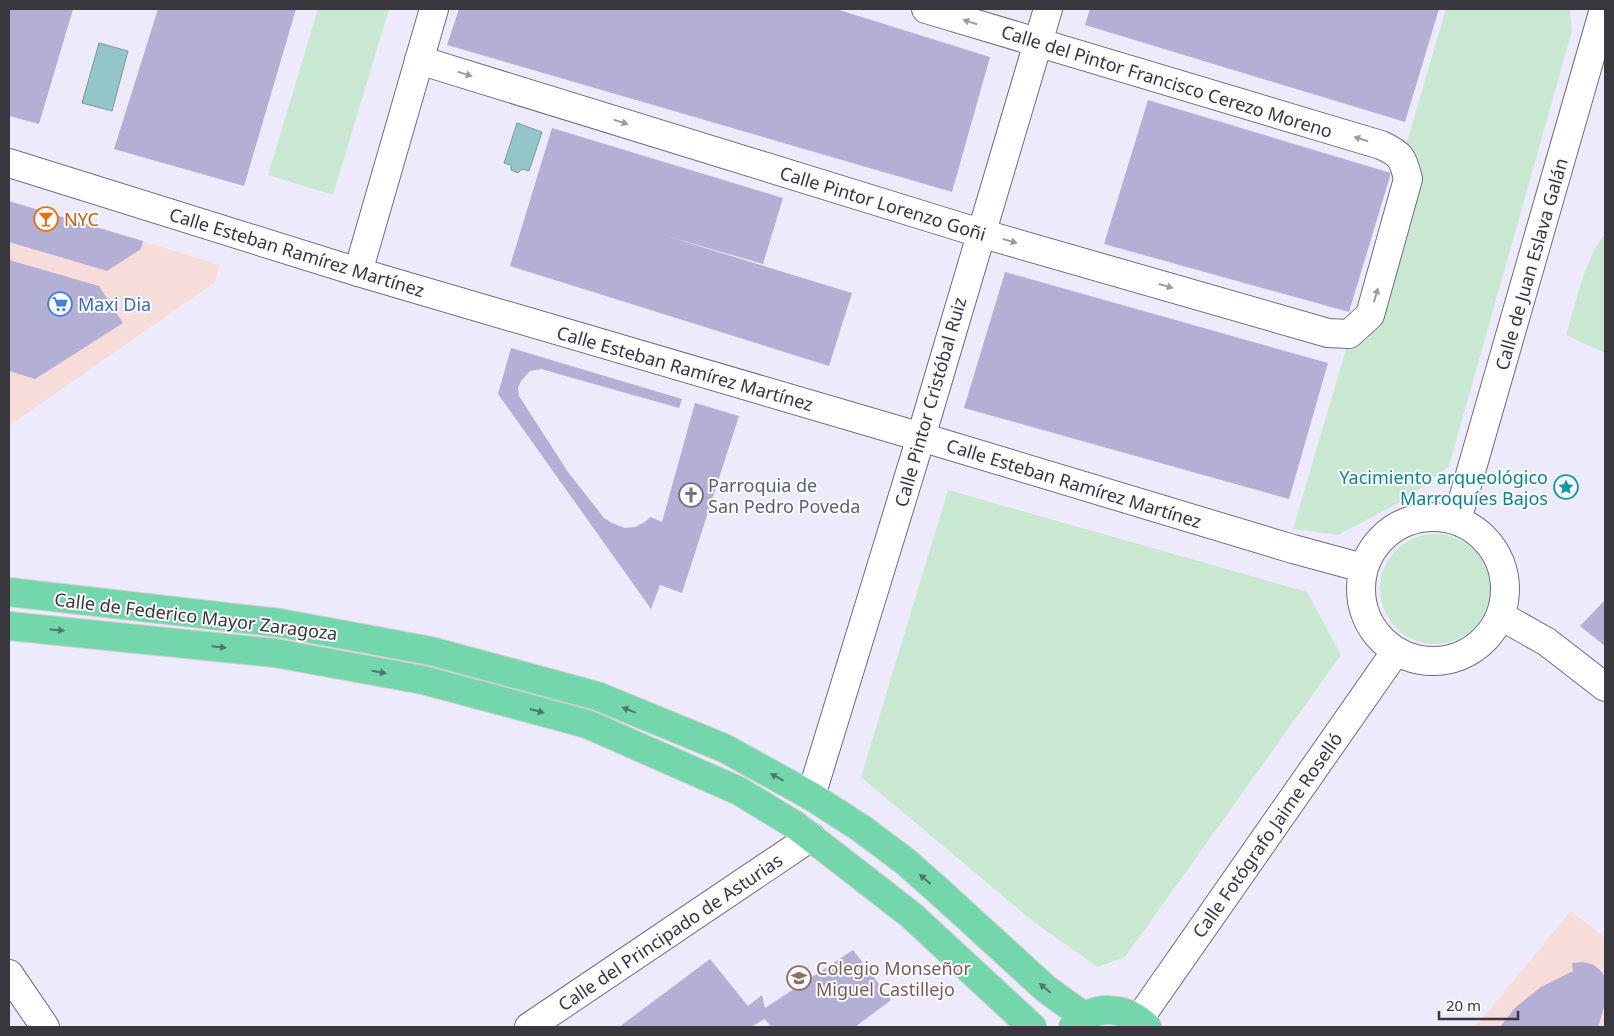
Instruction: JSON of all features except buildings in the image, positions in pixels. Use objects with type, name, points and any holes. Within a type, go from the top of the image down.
[{"type":"main road","name":"Calle de Federico Mayor Zaragoza","points":[[9,592],[280,623],[431,651],[596,696],[724,748],[810,796],[862,828],[906,862],[1046,989],[1079,1022]]},
{"type":"main road","name":"Calle de Federico Mayor Zaragoza","points":[[9,626],[275,653],[423,680],[587,724],[739,791],[795,825],[911,915],[1032,1027]]},
{"type":"main road","points":[[1079,1022],[1098,1011],[1112,1009],[1126,1012],[1143,1023]]},
{"type":"street","points":[[358,272],[434,9]]},
{"type":"street","name":"Calle del Pintor Francisco Cerezo Moreno","points":[[926,9],[1381,145],[1394,151],[1404,160],[1408,179],[1370,315],[1349,334]]},
{"type":"street","name":"Calle Pintor Cristóbal Ruiz","points":[[810,796],[1048,9]]},
{"type":"street","name":"Calle de Juan Eslava Galán","points":[[1457,520],[1604,9]]},
{"type":"street","name":"Calle Pintor Lorenzo Goñi","points":[[419,60],[980,233],[1328,333],[1349,334]]},
{"type":"street","name":"Calle Esteban Ramírez Martínez","points":[[9,163],[358,272],[1293,549],[1364,568]]},
{"type":"street","points":[[1434,516],[1457,520],[1471,526],[1482,535],[1492,546],[1499,559],[1506,587],[1505,602],[1501,616],[1490,634],[1475,648],[1456,658],[1436,661],[1415,659],[1396,651],[1378,635],[1365,615],[1360,592],[1364,568],[1374,547],[1390,530],[1411,519],[1434,516]]},
{"type":"street","points":[[1501,616],[1548,642],[1605,688]]},
{"type":"street","name":"Calle Fotógrafo Jaime Roselló","points":[[1143,1023],[1396,651]]},
{"type":"street","name":"Calle del Principado de Asturias","points":[[529,1027],[811,837]]},
{"type":"street","points":[[9,974],[45,1027]]},
{"type":"shaded area","points":[[318,9],[389,9],[333,195],[268,175]]},
{"type":"shaded area","points":[[1446,9],[1570,9],[1572,31],[1449,466],[1408,498],[1338,535],[1293,529]]},
{"type":"shaded area","points":[[99,43],[128,51],[112,111],[82,103]]},
{"type":"shaded area","points":[[517,123],[542,132],[529,171],[522,169],[518,173],[511,170],[511,165],[504,163]]},
{"type":"shaded area","points":[[1605,234],[1605,353],[1566,335],[1591,256]]},
{"type":"shaded area","points":[[143,241],[220,265],[215,282],[9,426],[9,242],[107,271]]},
{"type":"shaded area","points":[[948,490],[1307,592],[1341,655],[1125,957],[1098,967],[1035,923],[861,777]]},
{"type":"shaded area","points":[[1435,534],[1446,535],[1456,539],[1474,550],[1485,568],[1489,578],[1489,600],[1485,610],[1474,628],[1456,639],[1446,643],[1435,644],[1424,643],[1414,639],[1396,628],[1385,610],[1381,600],[1380,589],[1381,578],[1385,568],[1396,550],[1414,539],[1424,535]]},
{"type":"shaded area","points":[[1571,911],[1605,938],[1605,1027],[1475,1027]]},
{"type":"place","name":"NYC","points":[[46,219]]},
{"type":"place","name":"Maxi Dia","points":[[60,304]]},
{"type":"place","name":"Yacimiento arqueológico Marroquíes Bajos","points":[[1566,487]]},
{"type":"place","name":"Parroquia de San Pedro Poveda","points":[[691,495]]},
{"type":"place","name":"Colegio Monseñor Miguel Castillejo","points":[[799,978]]}]
